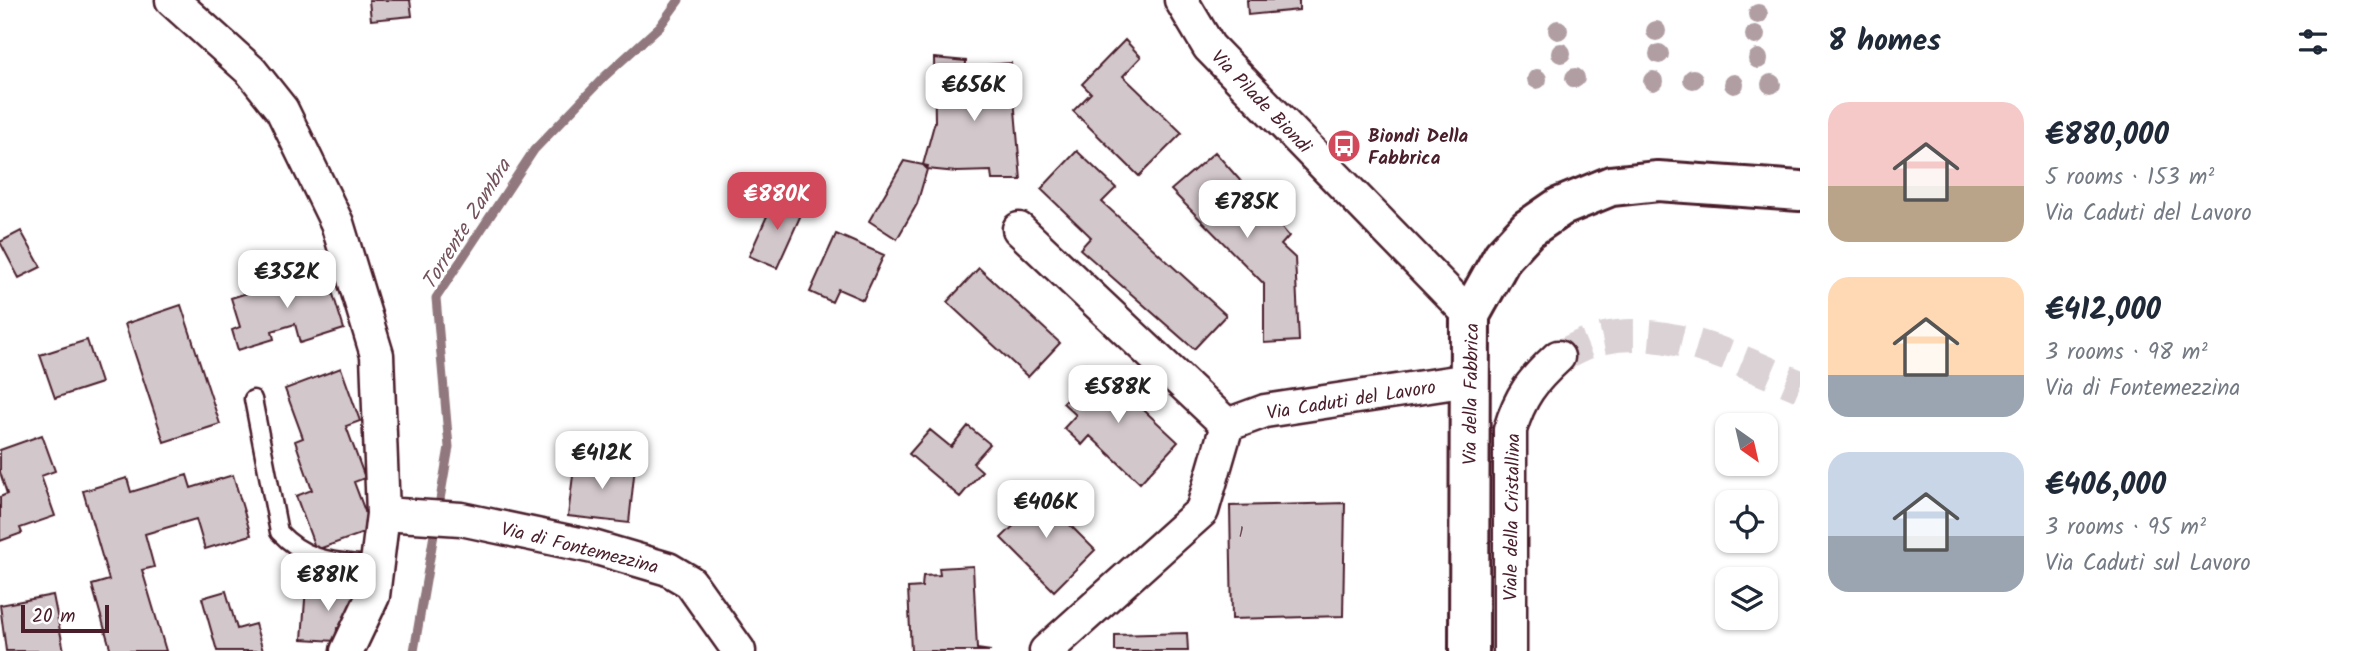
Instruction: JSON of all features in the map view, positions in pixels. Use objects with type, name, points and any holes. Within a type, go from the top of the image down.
[{"type":"street","points":[[172,0],[251,71],[282,110],[337,223],[377,355],[383,514],[373,596],[347,651]]},
{"type":"street","name":"Via Pilade Biondi","points":[[1181,0],[1209,47],[1470,315]]},
{"type":"street","name":"Via della Fabbrica","points":[[1469,651],[1470,315],[1503,256],[1542,218],[1582,196],[1611,186],[1658,181],[1800,191]]},
{"type":"street","points":[[1018,229],[1227,425],[1202,511],[1046,651]]},
{"type":"street","name":"Viale della Cristallina","points":[[1510,651],[1510,430],[1517,404],[1534,379],[1558,357]]},
{"type":"street","name":"Via Caduti del Lavoro","points":[[1227,425],[1265,411],[1469,380]]},
{"type":"street","name":"Via di Fontemezzina","points":[[383,514],[461,519],[593,547],[668,569],[690,582],[739,651]]},
{"type":"lane","points":[[253,399],[279,532],[295,549],[317,558],[376,566]]},
{"type":"building","points":[[369,0],[410,0],[412,16],[371,20]]},
{"type":"building","points":[[1247,0],[1299,0],[1299,10],[1248,15]]},
{"type":"building","points":[[1125,40],[1141,57],[1123,76],[1182,133],[1139,176],[1073,111],[1091,93],[1082,84]]},
{"type":"building","points":[[934,58],[966,61],[965,88],[987,88],[987,65],[1011,63],[1021,180],[992,180],[991,171],[957,172],[927,169],[923,165],[935,121]]},
{"type":"building","points":[[1077,151],[1116,188],[1102,202],[1226,315],[1194,349],[1080,249],[1091,237],[1041,189]]},
{"type":"building","points":[[1215,152],[1289,236],[1281,245],[1295,258],[1299,341],[1264,343],[1264,284],[1171,190]]},
{"type":"building","points":[[904,161],[928,166],[917,204],[897,239],[869,221]]},
{"type":"building","points":[[776,196],[804,208],[777,268],[749,256]]},
{"type":"building","points":[[21,231],[41,267],[19,278],[0,242]]},
{"type":"building","points":[[836,234],[884,255],[863,300],[838,289],[832,302],[810,292]]},
{"type":"building","points":[[979,268],[1060,343],[1028,377],[947,302]]},
{"type":"building","points":[[325,269],[344,329],[300,343],[295,324],[272,331],[274,339],[238,350],[232,330],[240,327],[231,298]]},
{"type":"building","points":[[181,305],[220,424],[164,442],[125,324]]},
{"type":"building","points":[[87,340],[101,383],[55,398],[40,355]]},
{"type":"building","points":[[1098,367],[1178,442],[1140,483],[1090,436],[1082,445],[1064,428],[1076,415],[1063,403]]},
{"type":"building","points":[[341,368],[360,421],[346,426],[365,478],[354,482],[372,530],[316,550],[296,496],[312,490],[295,441],[303,438],[285,389]]},
{"type":"building","points":[[968,426],[990,444],[973,463],[982,471],[960,497],[909,454],[930,430],[951,447]]},
{"type":"building","points":[[42,435],[55,471],[41,476],[55,516],[20,528],[22,533],[0,541],[0,497],[7,494],[0,472],[0,450]]},
{"type":"building","points":[[575,459],[635,466],[629,523],[568,516]]},
{"type":"building","points":[[187,475],[191,488],[233,475],[251,535],[205,549],[196,519],[145,534],[154,567],[142,570],[166,651],[111,651],[92,585],[109,580],[83,491],[127,478],[131,492]]},
{"type":"building","points":[[1029,484],[1095,550],[1054,591],[1001,538],[1027,513],[1014,500]]},
{"type":"building","points":[[1345,503],[1343,616],[1232,619],[1230,506]]},
{"type":"building","points":[[973,566],[977,649],[991,651],[911,651],[908,588],[922,587],[923,576],[940,575],[939,568]]},
{"type":"building","points":[[306,587],[356,591],[353,629],[337,628],[336,641],[302,639]]},
{"type":"building","points":[[226,591],[237,629],[255,624],[263,651],[217,651],[202,598]]},
{"type":"building","points":[[53,595],[64,651],[6,651],[0,605]]},
{"type":"building","points":[[1187,633],[1188,651],[1115,651],[1115,635]]},
{"type":"waterway","name":"Torrente Zambra","points":[[414,651],[449,447],[436,298],[534,150],[604,77],[660,26],[679,0]]},
{"type":"tunnel","points":[[1558,357],[1593,341],[1619,336],[1673,339],[1725,355],[1800,386]]},
{"type":"place","name":"Biondi Della Fabbrica","points":[[1344,146]]}]
